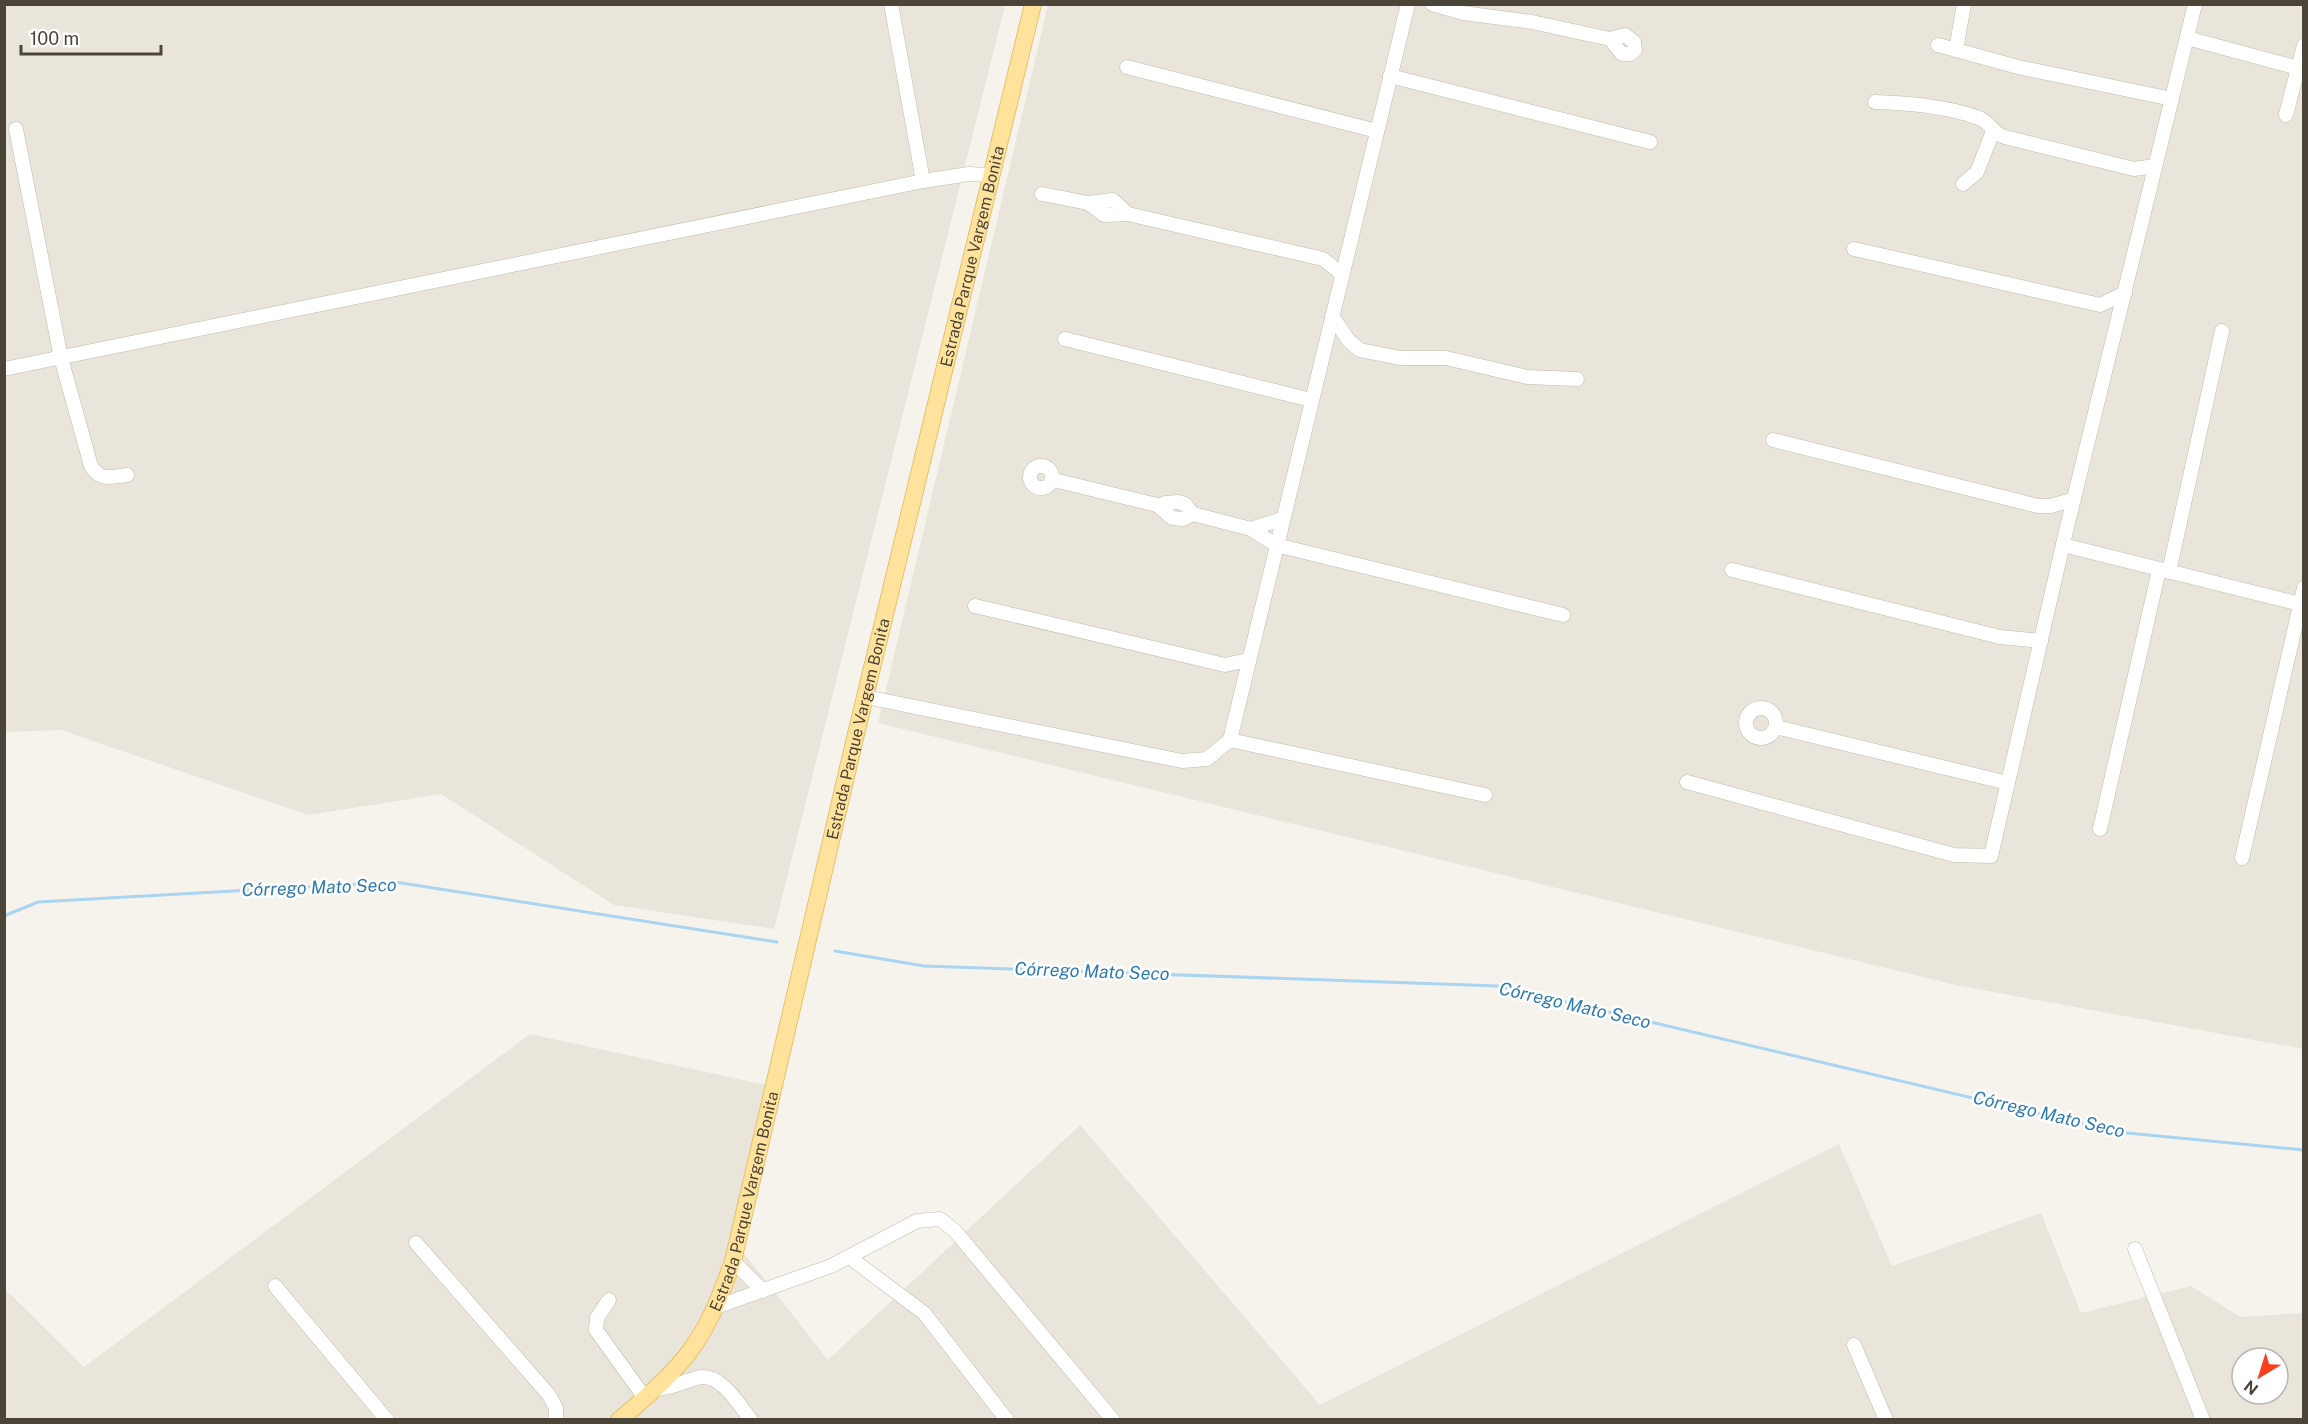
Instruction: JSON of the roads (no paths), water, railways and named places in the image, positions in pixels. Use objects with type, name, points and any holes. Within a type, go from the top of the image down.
[{"type":"main road","name":"Estrada Parque Vargem Bonita","points":[[619,1419],[651,1393],[693,1349],[716,1307],[733,1261],[990,175],[1033,4]]},
{"type":"street","points":[[891,4],[923,181]]},
{"type":"street","points":[[866,697],[1182,761],[1207,759],[1230,740],[1345,256],[1408,4]]},
{"type":"street","points":[[1432,4],[1463,13],[1532,22],[1610,39]]},
{"type":"street","points":[[1956,50],[1964,4]]},
{"type":"street","points":[[1686,782],[1954,855],[1991,856],[2067,527],[2195,4]]},
{"type":"street","points":[[2187,38],[2298,68]]},
{"type":"street","points":[[1938,45],[2018,67],[2172,99]]},
{"type":"street","points":[[2286,115],[2304,45]]},
{"type":"street","points":[[1127,67],[1377,131]]},
{"type":"street","points":[[1390,76],[1650,141]]},
{"type":"street","points":[[1875,102],[1920,105],[1969,115],[1982,119],[1993,131],[2005,137],[2134,169],[2155,166]]},
{"type":"street","points":[[16,129],[61,358],[91,466],[95,474],[104,478],[127,474]]},
{"type":"street","points":[[1963,184],[1977,172],[1993,131]]},
{"type":"street","points":[[2134,169],[2151,183]]},
{"type":"street","points":[[4,369],[923,181],[969,174],[990,175]]},
{"type":"street","points":[[1042,194],[1088,203],[1113,200],[1128,214],[1323,259],[1345,256]]},
{"type":"street","points":[[1854,249],[2100,305],[2117,324]]},
{"type":"street","points":[[1323,259],[1342,274]]},
{"type":"street","points":[[2100,305],[2125,293]]},
{"type":"street","points":[[1332,316],[1349,341],[1360,350],[1400,358],[1446,358],[1527,377],[1577,379]]},
{"type":"street","points":[[2100,829],[2222,331]]},
{"type":"street","points":[[1065,339],[1311,400]]},
{"type":"street","points":[[1325,345],[1349,341]]},
{"type":"street","points":[[1773,440],[2038,506],[2051,506],[2074,499]]},
{"type":"street","points":[[1053,480],[1160,507],[1167,516],[1178,519],[1192,513],[1251,529],[1276,545],[1563,615]]},
{"type":"street","points":[[2038,506],[2067,527]]},
{"type":"street","points":[[1251,529],[1282,519]]},
{"type":"street","points":[[2063,545],[2302,605]]},
{"type":"street","points":[[1732,570],[2000,637],[2041,641]]},
{"type":"street","points":[[2242,858],[2302,605],[2304,588]]},
{"type":"street","points":[[975,606],[1226,666],[1243,681]]},
{"type":"street","points":[[1226,666],[1248,660]]},
{"type":"street","points":[[1776,728],[2008,783]]},
{"type":"street","points":[[1230,740],[1485,795]]},
{"type":"street","points":[[716,1307],[849,1257],[917,1221],[930,1218],[944,1221],[1113,1419]]},
{"type":"street","points":[[416,1243],[549,1395],[556,1408],[556,1419]]},
{"type":"street","points":[[2135,1249],[2203,1419]]},
{"type":"street","points":[[849,1257],[924,1313],[1007,1419]]},
{"type":"street","points":[[733,1261],[763,1291]]},
{"type":"street","points":[[275,1286],[387,1419]]},
{"type":"street","points":[[609,1300],[597,1318],[597,1330],[651,1393],[702,1377],[710,1378],[718,1381],[751,1419]]},
{"type":"street","points":[[1854,1345],[1886,1419]]},
{"type":"waterway","name":"Córrego Mato Seco","points":[[4,916],[38,902],[395,882],[777,942]]},
{"type":"waterway","name":"Córrego Mato Seco","points":[[835,951],[924,966],[1498,986],[2117,1132],[2304,1150]]}]
